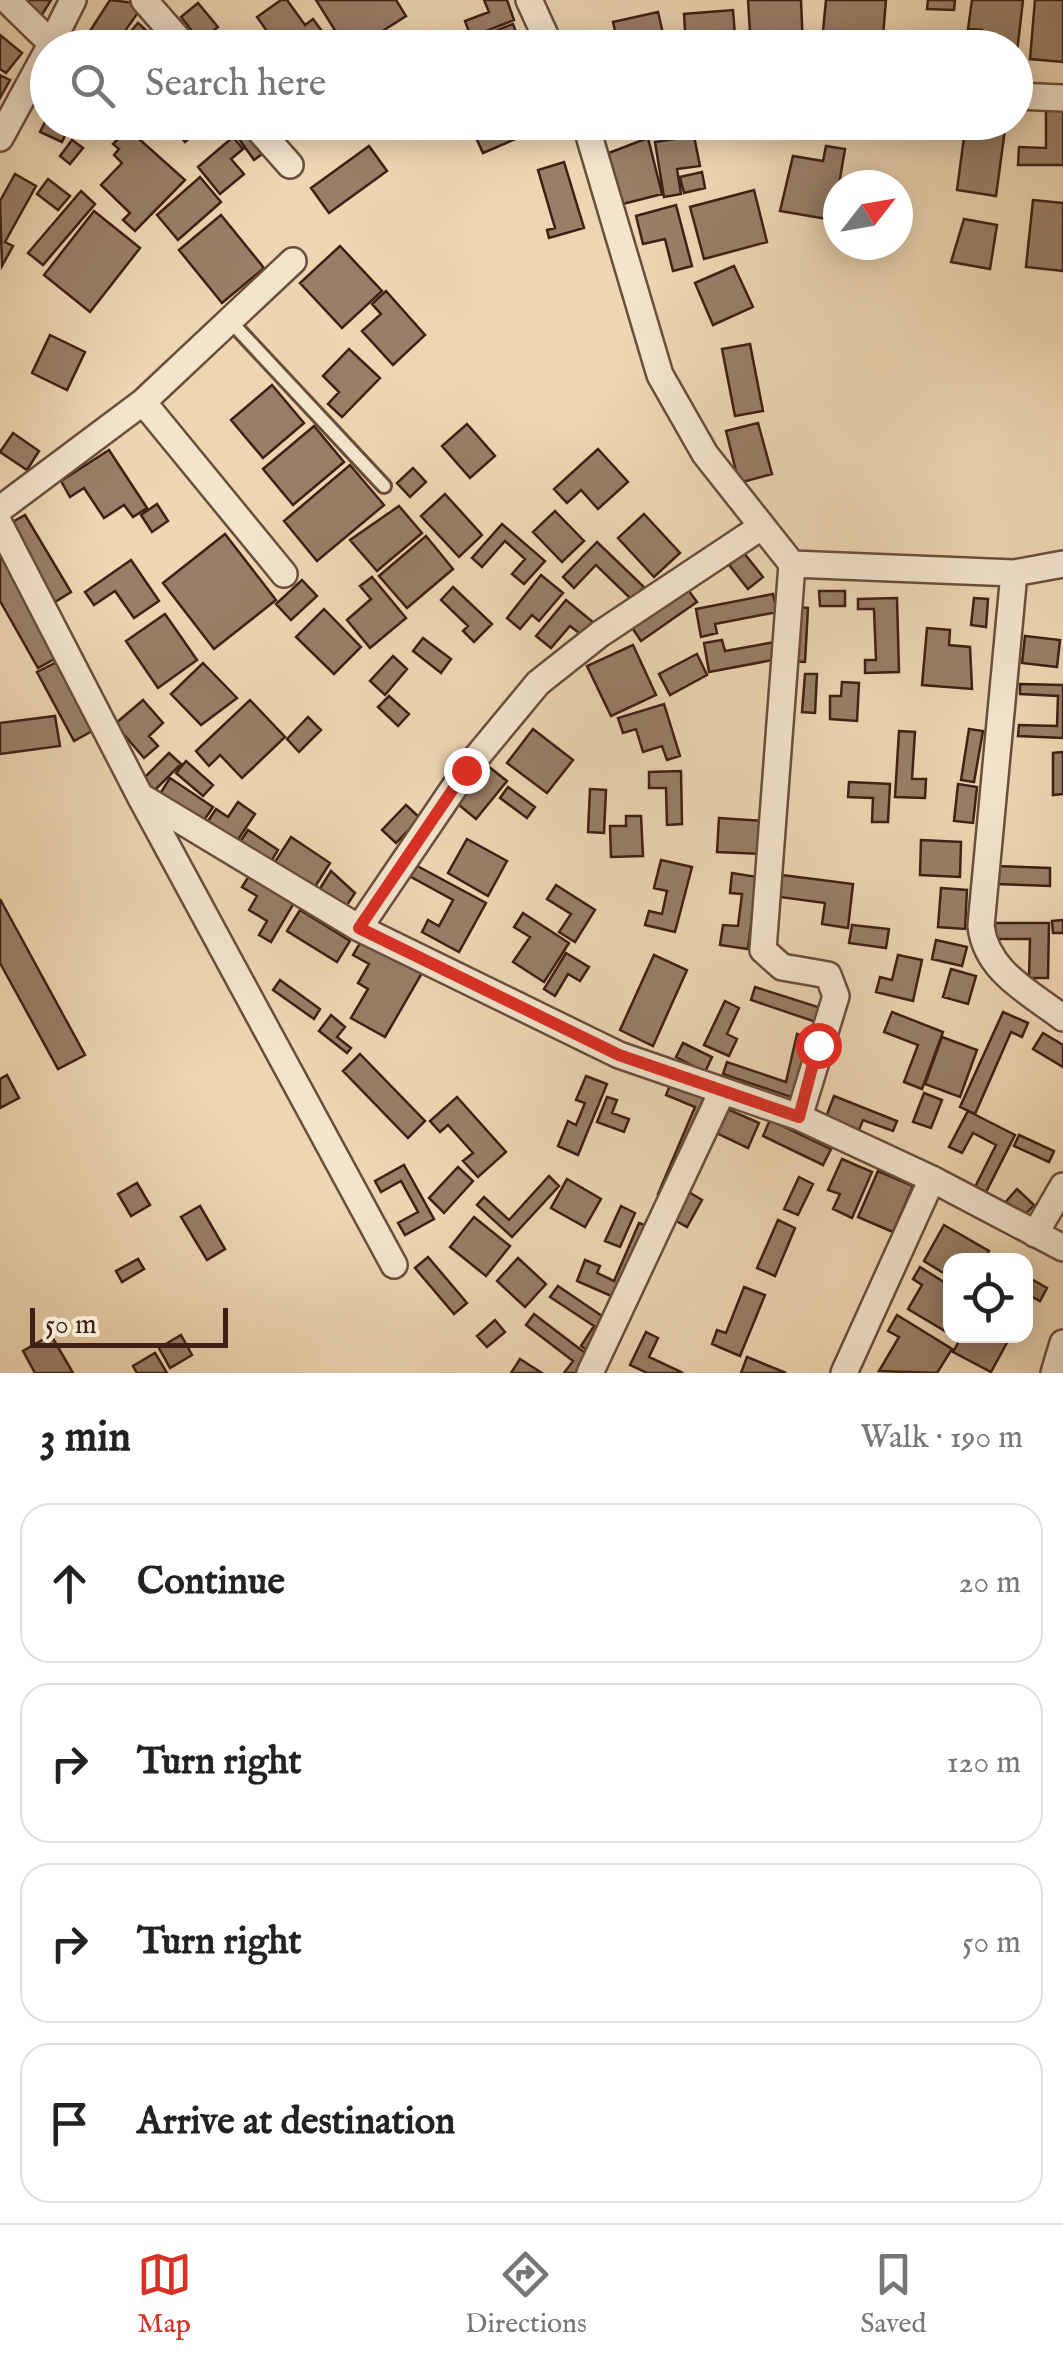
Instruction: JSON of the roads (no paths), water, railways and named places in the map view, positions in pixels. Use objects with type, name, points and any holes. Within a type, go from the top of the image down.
[{"type":"street","points":[[7,0],[34,30]]},
{"type":"street","points":[[58,30],[73,0]]},
{"type":"street","points":[[144,0],[170,30]]},
{"type":"street","points":[[529,0],[543,30]]},
{"type":"street","points":[[0,138],[30,82]]},
{"type":"street","points":[[1033,97],[1063,98]]},
{"type":"street","points":[[268,140],[290,165]]},
{"type":"street","points":[[589,140],[660,374],[705,454],[792,564],[762,950],[782,967],[828,975],[836,996],[799,1117]]},
{"type":"street","points":[[0,509],[143,402],[293,261]]},
{"type":"street","points":[[143,402],[284,574]]},
{"type":"street","points":[[0,525],[140,796],[394,1265]]},
{"type":"street","points":[[359,928],[466,770],[538,683],[600,634],[761,527]]},
{"type":"street","points":[[792,564],[1014,572],[1063,564]]},
{"type":"street","points":[[1014,572],[981,926],[983,948],[991,962],[1063,1018]]},
{"type":"street","points":[[140,796],[359,928],[619,1055],[721,1094],[799,1117],[932,1178],[1063,1248]]},
{"type":"street","points":[[590,1373],[721,1094]]},
{"type":"street","points":[[844,1373],[932,1178]]},
{"type":"street","points":[[1035,1234],[1063,1186]]},
{"type":"street","points":[[1054,1373],[1063,1343]]},
{"type":"lane","points":[[232,322],[384,486]]}]
